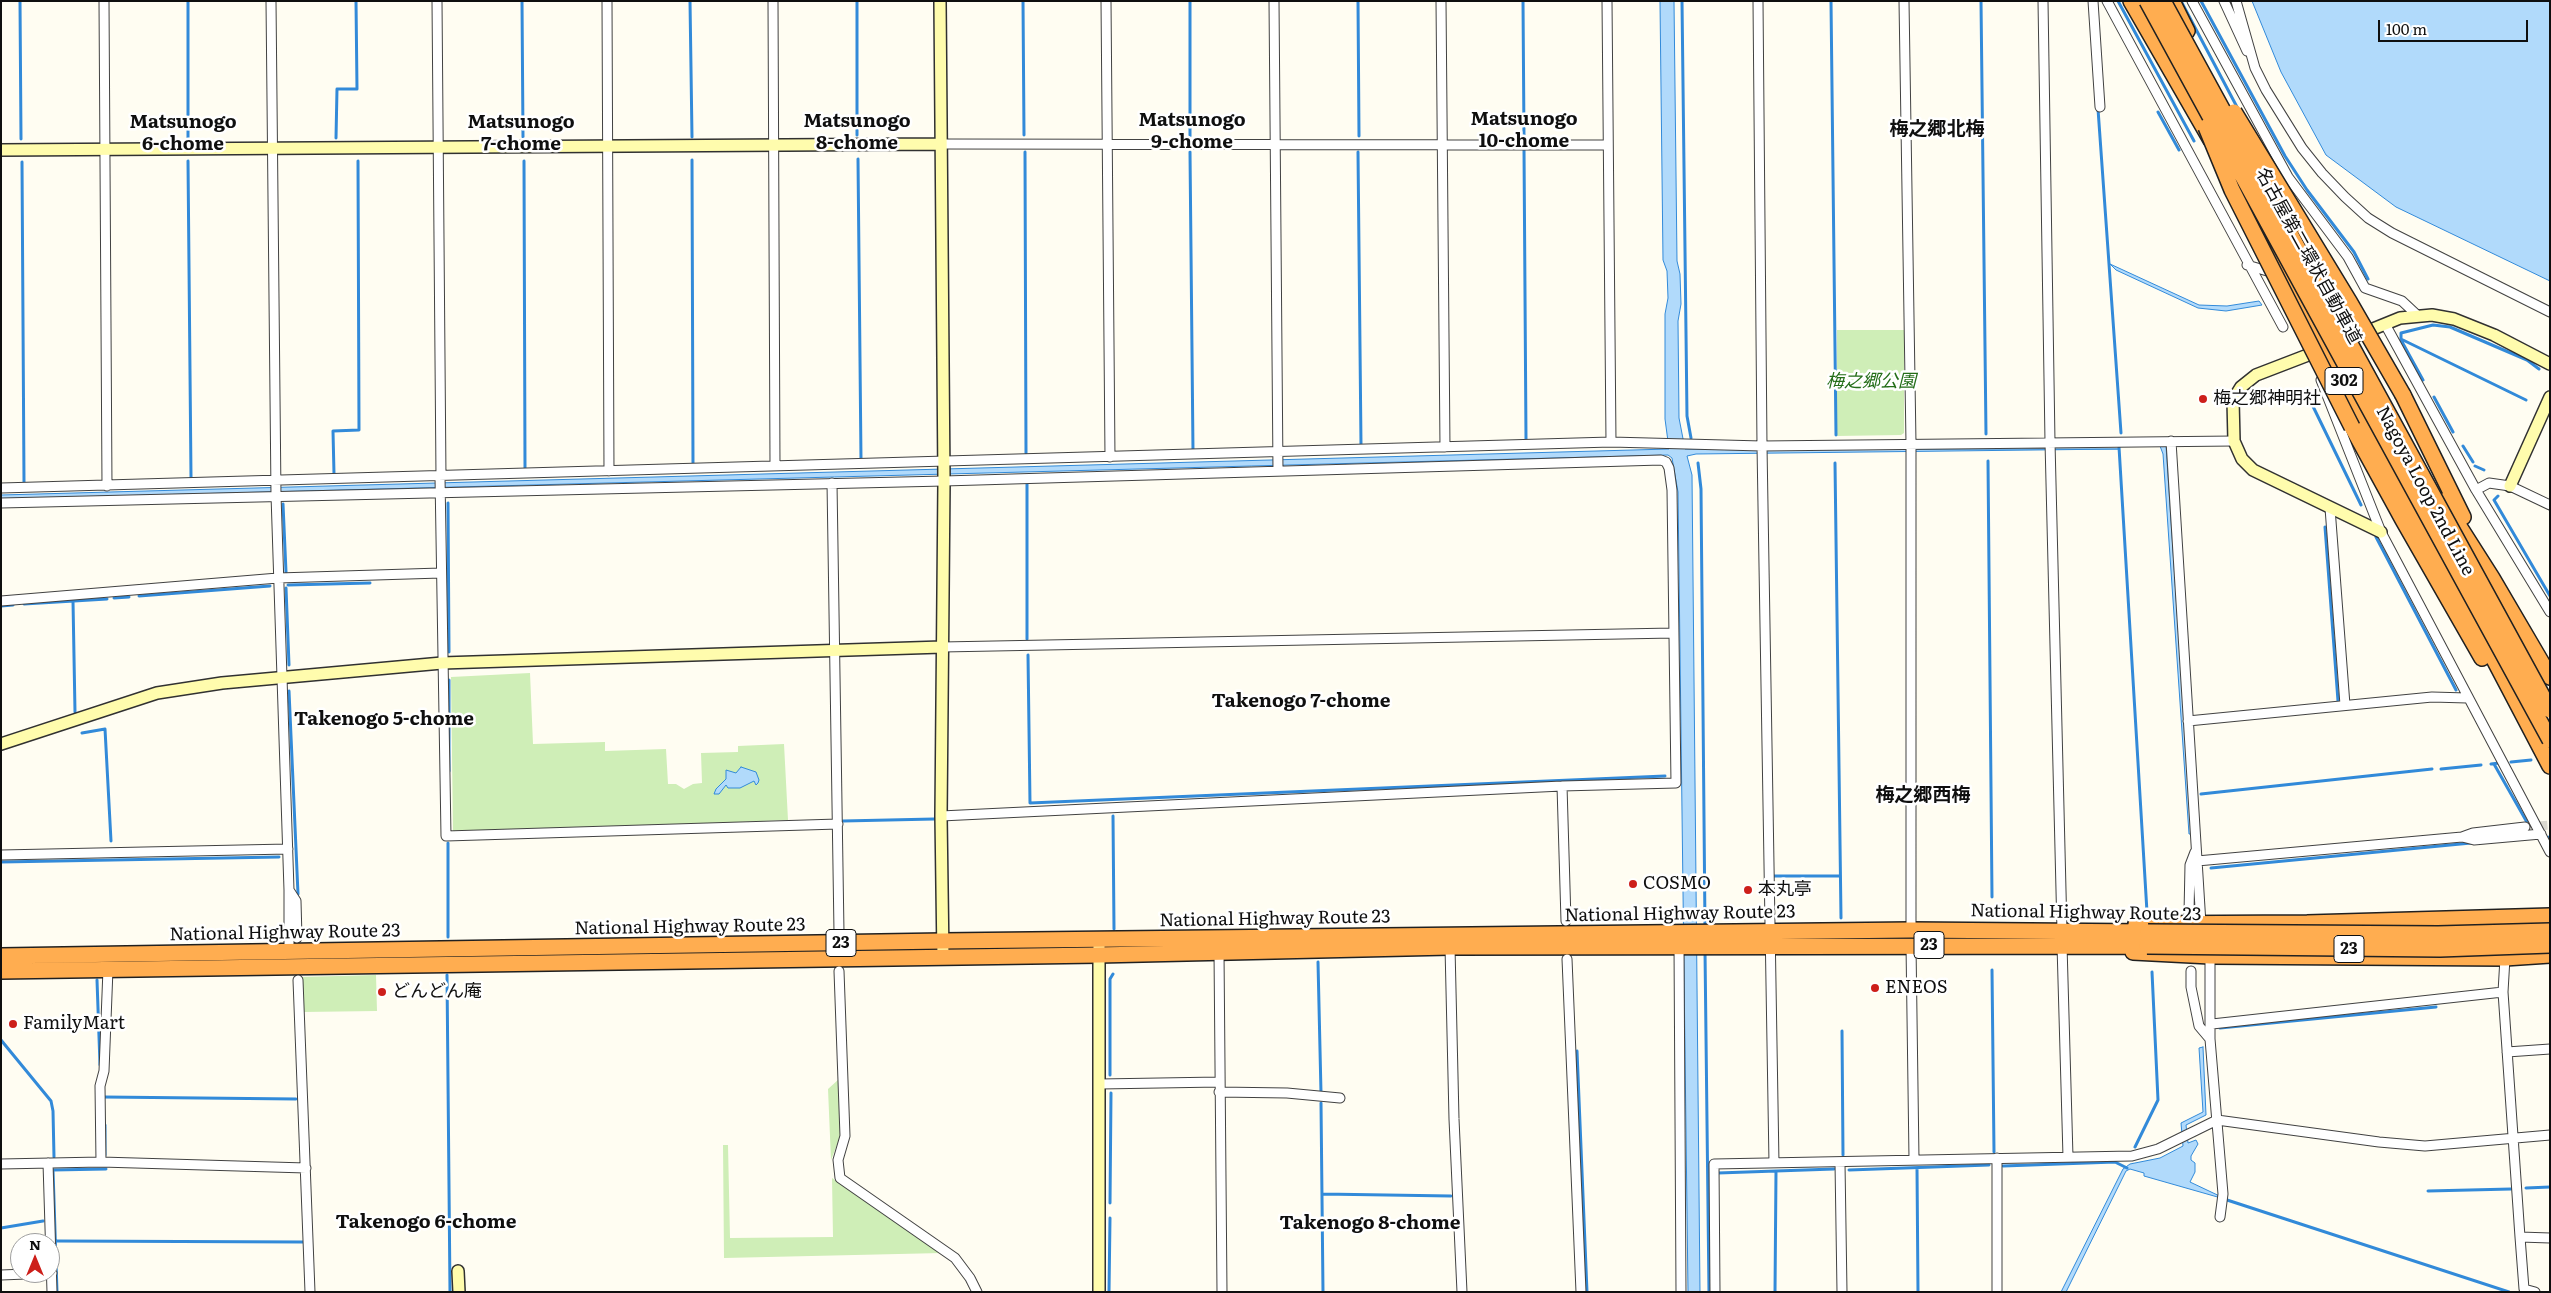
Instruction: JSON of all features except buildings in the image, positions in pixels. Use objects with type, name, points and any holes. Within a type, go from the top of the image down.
[{"type":"highway","name":"Nagoya Loop 2nd Line","points":[[2131,1],[2288,277],[2547,761]]},
{"type":"highway","name":"名古屋第二環状自動車道","points":[[2147,1],[2550,740]]},
{"type":"highway","name":"名古屋第二環状自動車道","points":[[2163,1],[2550,710]]},
{"type":"highway","name":"Nagoya Loop 2nd Line","points":[[2172,1],[2226,105],[2434,487],[2492,578],[2547,673],[2550,685]]},
{"type":"highway","points":[[2185,41],[2248,132],[2403,395],[2492,578]]},
{"type":"highway","points":[[2176,55],[2232,190],[2352,427],[2460,620],[2512,708],[2547,761]]},
{"type":"highway","points":[[2062,938],[2098,924],[2201,924],[2550,916]]},
{"type":"highway","name":"National Highway Route 23","points":[[1,971],[1099,955],[1680,941],[1911,930],[2062,938],[2148,939],[2440,949],[2550,945]]},
{"type":"highway","name":"National Highway Route 23","points":[[2148,939],[2550,931]]},
{"type":"highway","name":"National Highway Route 23","points":[[1770,938],[1911,945],[2062,938]]},
{"type":"highway","points":[[2062,938],[2148,954],[2505,958],[2550,955]]},
{"type":"highway","name":"National Highway Route 23","points":[[1,956],[943,941],[1680,941]]},
{"type":"street","points":[[104,1],[107,486]]},
{"type":"street","points":[[272,1],[276,495],[288,850],[289,952]]},
{"type":"street","points":[[438,1],[440,492],[446,836],[838,824]]},
{"type":"street","points":[[607,1],[609,471]]},
{"type":"street","points":[[773,1],[775,465]]},
{"type":"street","points":[[940,1],[944,463],[941,816],[943,958]]},
{"type":"street","points":[[1106,1],[1110,457]]},
{"type":"street","points":[[1274,1],[1278,471]]},
{"type":"street","points":[[1441,1],[1444,447]]},
{"type":"street","points":[[1607,1],[1611,442]]},
{"type":"street","points":[[1758,1],[1762,456],[1774,1163]]},
{"type":"street","points":[[1904,1],[1911,448],[1911,930]]},
{"type":"street","points":[[2043,1],[2050,447],[2068,1157]]},
{"type":"street","points":[[2093,1],[2100,107]]},
{"type":"street","points":[[2107,1],[2283,327]]},
{"type":"street","points":[[2192,1],[2288,177],[2348,257],[2365,288],[2402,301],[2417,315]]},
{"type":"street","points":[[2224,1],[2232,24],[2270,98],[2302,148],[2322,173],[2368,218],[2392,233],[2550,312]]},
{"type":"street","points":[[2236,1],[2255,68]]},
{"type":"street","points":[[1,150],[941,144],[1608,145]]},
{"type":"street","points":[[2248,265],[2288,277]]},
{"type":"street","points":[[2381,532],[2254,470],[2242,458],[2234,441],[2233,400],[2241,387],[2256,375],[2311,355],[2400,318],[2417,315],[2454,319],[2494,335],[2550,364]]},
{"type":"street","points":[[2384,324],[2476,490],[2550,612]]},
{"type":"street","points":[[2311,355],[2381,532],[2467,698],[2549,849]]},
{"type":"street","points":[[2510,486],[2550,397]]},
{"type":"street","points":[[2171,441],[2201,924]]},
{"type":"street","points":[[1,488],[441,477],[775,465],[944,463],[1611,442],[1911,448],[2050,447],[2171,441],[2234,441]]},
{"type":"street","points":[[1661,459],[1663,443]]},
{"type":"street","points":[[1,503],[276,495],[944,481],[1661,459],[1666,462],[1669,468],[1672,490],[1676,783],[1562,786],[941,816]]},
{"type":"street","points":[[832,483],[839,932]]},
{"type":"street","points":[[2476,490],[2489,483],[2510,486],[2550,504]]},
{"type":"street","points":[[2330,508],[2345,706]]},
{"type":"street","points":[[1,601],[278,578],[441,574]]},
{"type":"street","points":[[1,744],[157,693],[222,683],[442,663],[942,647],[1673,633]]},
{"type":"street","points":[[2188,721],[2432,697],[2467,698]]},
{"type":"street","points":[[1562,786],[1566,921]]},
{"type":"street","points":[[2197,861],[2462,837],[2473,833],[2525,827]]},
{"type":"street","points":[[2462,837],[2474,840],[2541,834]]},
{"type":"street","points":[[2189,913],[2190,865],[2196,847]]},
{"type":"street","points":[[1,855],[288,850]]},
{"type":"street","points":[[289,890],[296,901],[297,938]]},
{"type":"street","points":[[1099,940],[1100,1292]]},
{"type":"street","points":[[1680,941],[1681,1292]]},
{"type":"street","points":[[1911,945],[1914,1159]]},
{"type":"street","points":[[1450,947],[1454,1119],[1462,1292]]},
{"type":"street","points":[[1219,952],[1222,1292]]},
{"type":"street","points":[[2210,956],[2212,1024],[2210,1040],[2223,1194],[2220,1217]]},
{"type":"street","points":[[2505,958],[2503,992],[2524,1289],[2535,1292]]},
{"type":"street","points":[[1567,959],[1581,1292]]},
{"type":"street","points":[[101,1162],[100,1086],[104,1071],[108,969]]},
{"type":"street","points":[[839,970],[845,1136],[838,1160],[840,1178],[954,1258],[970,1278],[977,1292]]},
{"type":"street","points":[[2190,970],[2191,987],[2199,1026],[2210,1040]]},
{"type":"street","points":[[298,980],[310,1292]]},
{"type":"street","points":[[2212,1024],[2503,992]]},
{"type":"street","points":[[2507,1052],[2550,1049]]},
{"type":"street","points":[[1100,1084],[1219,1082]]},
{"type":"street","points":[[1219,1092],[1340,1098]]},
{"type":"street","points":[[1715,1292],[1714,1164],[2132,1156],[2158,1149],[2217,1120],[2379,1142],[2425,1146],[2550,1135]]},
{"type":"street","points":[[1997,1158],[1997,1292]]},
{"type":"street","points":[[1,1164],[101,1162],[306,1168]]},
{"type":"street","points":[[48,1163],[51,1233]]},
{"type":"street","points":[[1840,1163],[1842,1292]]},
{"type":"street","points":[[2520,1237],[2550,1238]]},
{"type":"street","points":[[458,1272],[458,1292]]},
{"type":"green space","name":"梅之郷公園","points":[[1837,330],[1904,330],[1904,433],[1901,435],[1837,436]]},
{"type":"green space","points":[[530,673],[533,744],[605,742],[605,751],[666,749],[668,784],[676,784],[684,789],[693,784],[702,783],[701,753],[738,752],[738,746],[784,744],[788,820],[453,833],[451,677]]},
{"type":"green space","points":[[376,975],[377,1011],[303,1012],[300,977]]},
{"type":"green space","points":[[839,1079],[840,1137],[831,1160],[828,1089]]},
{"type":"green space","points":[[723,1145],[728,1145],[730,1238],[833,1237],[832,1178],[942,1253],[724,1258]]},
{"type":"water","points":[[1660,1],[1674,1],[1677,261],[1680,274],[1681,304],[1678,321],[1679,418],[1685,449],[2119,449],[1696,454],[1687,456],[1692,475],[1700,1292],[1688,1292],[1678,492],[1672,458],[1668,455],[1,499],[1,495],[1669,449],[1665,419],[1665,314],[1668,298],[1667,271],[1663,260]]},
{"type":"water","points":[[2252,1],[2550,1],[2550,281],[2396,207],[2326,155],[2281,72]]},
{"type":"water","points":[[2110,264],[2199,305],[2227,306],[2259,301],[2262,305],[2226,311],[2198,308],[2116,270]]},
{"type":"water","points":[[2160,446],[2166,446],[2192,834],[2189,834],[2163,454]]},
{"type":"water","points":[[741,767],[756,772],[759,780],[758,783],[756,785],[754,781],[740,788],[728,788],[726,785],[719,794],[714,794],[716,789],[726,779],[726,770],[736,773]]},
{"type":"water","points":[[2203,1047],[2206,1115],[2186,1125],[2188,1143],[2196,1140],[2198,1144],[2191,1156],[2191,1160],[2195,1163],[2195,1172],[2190,1182],[2228,1200],[2144,1176],[2144,1173],[2130,1169],[2126,1171],[2066,1292],[2061,1292],[2123,1169],[2130,1164],[2160,1158],[2183,1146],[2181,1123],[2203,1112],[2199,1048]]},
{"type":"waterway","points":[[20,1],[21,139]]},
{"type":"waterway","points":[[188,1],[188,139]]},
{"type":"waterway","points":[[336,138],[337,89],[357,89],[356,1]]},
{"type":"waterway","points":[[522,1],[523,137]]},
{"type":"waterway","points":[[690,1],[692,137]]},
{"type":"waterway","points":[[857,1],[857,135]]},
{"type":"waterway","points":[[1023,1],[1024,135]]},
{"type":"waterway","points":[[1190,1],[1190,136]]},
{"type":"waterway","points":[[1358,1],[1359,136]]},
{"type":"waterway","points":[[1523,1],[1524,138]]},
{"type":"waterway","points":[[1682,1],[1687,416],[1691,438]]},
{"type":"waterway","points":[[1831,1],[1836,435]]},
{"type":"waterway","points":[[1981,1],[1986,434]]},
{"type":"waterway","points":[[2118,1],[2194,141]]},
{"type":"waterway","points":[[2181,1],[2237,107]]},
{"type":"waterway","points":[[2201,1],[2285,156],[2307,190],[2354,252],[2368,279]]},
{"type":"waterway","points":[[2098,109],[2121,433]]},
{"type":"waterway","points":[[2158,112],[2179,150]]},
{"type":"waterway","points":[[1524,149],[1526,439]]},
{"type":"waterway","points":[[1025,152],[1026,453]]},
{"type":"waterway","points":[[1190,152],[1193,451]]},
{"type":"waterway","points":[[1358,152],[1361,445]]},
{"type":"waterway","points":[[858,159],[861,460]]},
{"type":"waterway","points":[[692,160],[693,464]]},
{"type":"waterway","points":[[188,161],[191,477]]},
{"type":"waterway","points":[[334,474],[333,431],[359,430],[358,161]]},
{"type":"waterway","points":[[524,161],[525,468]]},
{"type":"waterway","points":[[22,162],[24,482]]},
{"type":"waterway","points":[[2423,380],[2401,340],[2401,333],[2433,325],[2450,327],[2527,360],[2539,369]]},
{"type":"waterway","points":[[2400,341],[2403,340],[2526,400]]},
{"type":"waterway","points":[[2306,392],[2361,505]]},
{"type":"waterway","points":[[2434,397],[2453,432]]},
{"type":"waterway","points":[[2463,446],[2473,462]]},
{"type":"waterway","points":[[2119,447],[2147,912]]},
{"type":"waterway","points":[[1988,461],[1992,897]]},
{"type":"waterway","points":[[1698,463],[1701,489],[1705,928]]},
{"type":"waterway","points":[[1835,463],[1841,918]]},
{"type":"waterway","points":[[2475,466],[2484,470]]},
{"type":"waterway","points":[[1027,484],[1027,639]]},
{"type":"waterway","points":[[2498,496],[2494,500],[2550,596]]},
{"type":"waterway","points":[[448,503],[449,652]]},
{"type":"waterway","points":[[283,504],[286,572]]},
{"type":"waterway","points":[[2325,527],[2338,701]]},
{"type":"waterway","points":[[2376,537],[2456,690]]},
{"type":"waterway","points":[[288,585],[370,583]]},
{"type":"waterway","points":[[139,596],[270,586]]},
{"type":"waterway","points":[[286,588],[289,665]]},
{"type":"waterway","points":[[114,598],[129,597]]},
{"type":"waterway","points":[[24,604],[107,599]]},
{"type":"waterway","points":[[73,601],[75,712]]},
{"type":"waterway","points":[[1,606],[13,605]]},
{"type":"waterway","points":[[1028,655],[1030,803],[1665,776]]},
{"type":"waterway","points":[[449,680],[449,771]]},
{"type":"waterway","points":[[289,691],[298,894]]},
{"type":"waterway","points":[[82,733],[105,729],[111,841]]},
{"type":"waterway","points":[[2511,762],[2531,760]]},
{"type":"waterway","points":[[2491,764],[2499,763]]},
{"type":"waterway","points":[[2494,764],[2528,824]]},
{"type":"waterway","points":[[2441,769],[2481,765]]},
{"type":"waterway","points":[[2201,794],[2432,769]]},
{"type":"waterway","points":[[1113,816],[1114,929]]},
{"type":"waterway","points":[[843,821],[934,819]]},
{"type":"waterway","points":[[448,843],[448,937]]},
{"type":"waterway","points":[[2211,868],[2471,843]]},
{"type":"waterway","points":[[1,862],[279,857]]},
{"type":"waterway","points":[[1774,876],[1840,876]]},
{"type":"waterway","points":[[1705,951],[1709,1292]]},
{"type":"waterway","points":[[1318,962],[1321,1093]]},
{"type":"waterway","points":[[1992,970],[1994,1152]]},
{"type":"waterway","points":[[2135,1147],[2158,1100],[2152,972]]},
{"type":"waterway","points":[[1110,1075],[1110,979],[1113,974]]},
{"type":"waterway","points":[[447,975],[450,1292]]},
{"type":"waterway","points":[[97,980],[100,1065]]},
{"type":"waterway","points":[[2220,1028],[2436,1007]]},
{"type":"waterway","points":[[1842,1031],[1843,1155]]},
{"type":"waterway","points":[[1,1040],[51,1101],[54,1157]]},
{"type":"waterway","points":[[1577,1051],[1587,1292]]},
{"type":"waterway","points":[[1110,1203],[1111,1093]]},
{"type":"waterway","points":[[104,1097],[296,1099]]},
{"type":"waterway","points":[[1321,1103],[1323,1292]]},
{"type":"waterway","points":[[105,1125],[105,1155]]},
{"type":"waterway","points":[[2003,1166],[2115,1162],[2127,1168]]},
{"type":"waterway","points":[[1849,1170],[1989,1165]]},
{"type":"waterway","points":[[1917,1168],[1918,1292]]},
{"type":"waterway","points":[[57,1292],[53,1170],[106,1169]]},
{"type":"waterway","points":[[1718,1173],[1834,1169]]},
{"type":"waterway","points":[[1775,1292],[1776,1171]]},
{"type":"waterway","points":[[2526,1188],[2550,1187]]},
{"type":"waterway","points":[[2428,1191],[2511,1189]]},
{"type":"waterway","points":[[1322,1194],[1451,1196]]},
{"type":"waterway","points":[[2224,1199],[2509,1292]]},
{"type":"waterway","points":[[1109,1292],[1110,1218]]},
{"type":"waterway","points":[[1,1228],[43,1221]]},
{"type":"waterway","points":[[60,1241],[303,1242]]},
{"type":"tunnel","points":[[2525,827],[2550,825]]},
{"type":"place","name":"梅之郷神明社","points":[[2203,399]]},
{"type":"place","name":"COSMO","points":[[1633,884]]},
{"type":"place","name":"本丸亭","points":[[1748,890]]},
{"type":"place","name":"ENEOS","points":[[1875,988]]},
{"type":"place","name":"どんどん庵","points":[[382,992]]},
{"type":"place","name":"FamilyMart","points":[[13,1024]]},
{"type":"district","name":"梅之郷北梅","points":[[1937,129]]},
{"type":"district","name":"Matsunogo 10-chome","points":[[1524,130]]},
{"type":"district","name":"Matsunogo 9-chome","points":[[1192,131]]},
{"type":"district","name":"Matsunogo 8-chome","points":[[857,132]]},
{"type":"district","name":"Matsunogo 6-chome","points":[[183,133]]},
{"type":"district","name":"Matsunogo 7-chome","points":[[521,133]]},
{"type":"district","name":"Takenogo 7-chome","points":[[1301,701]]},
{"type":"district","name":"Takenogo 5-chome","points":[[384,719]]},
{"type":"district","name":"梅之郷西梅","points":[[1923,795]]},
{"type":"district","name":"Takenogo 6-chome","points":[[426,1222]]},
{"type":"district","name":"Takenogo 8-chome","points":[[1370,1223]]}]
